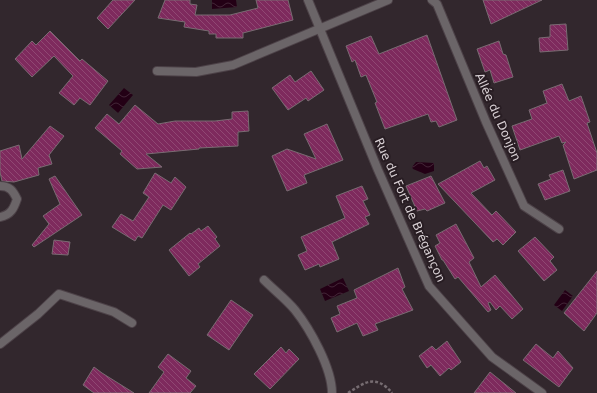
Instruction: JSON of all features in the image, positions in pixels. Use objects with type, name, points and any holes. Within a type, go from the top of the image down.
[{"type":"street","name":"Rue du Fort de Brégançon","points":[[308,0],[321,28],[378,170],[429,286],[492,357],[542,393]]},
{"type":"street","points":[[157,71],[196,72],[233,65],[388,0]]},
{"type":"street","name":"Allée du Donjon","points":[[432,0],[436,4],[486,122],[524,206],[559,228]]},
{"type":"street","points":[[0,186],[6,186],[13,190],[17,199],[13,210],[0,218]]},
{"type":"street","points":[[264,280],[294,309],[313,337],[332,385],[332,393]]},
{"type":"street","points":[[0,344],[38,314],[59,294],[114,312],[132,323]]},
{"type":"path","points":[[348,393],[366,382],[378,382],[392,393]]},
{"type":"water","points":[[212,0],[236,0],[237,7],[212,9]]},
{"type":"water","points":[[124,88],[133,95],[118,113],[109,105]]},
{"type":"water","points":[[416,162],[434,163],[434,171],[425,174],[413,169],[412,167]]},
{"type":"water","points":[[343,278],[349,291],[325,301],[320,289]]},
{"type":"water","points":[[565,290],[573,296],[562,311],[554,305]]},
{"type":"building","points":[[113,0],[135,0],[108,29],[97,18]]},
{"type":"building","points":[[165,0],[190,0],[190,4],[197,5],[195,15],[230,15],[258,8],[256,0],[288,0],[293,20],[243,33],[243,38],[216,38],[216,34],[209,34],[209,31],[184,27],[185,22],[158,18]]},
{"type":"building","points":[[483,0],[542,0],[491,24]]},
{"type":"building","points":[[566,24],[568,50],[540,52],[539,38],[550,37],[550,25]]},
{"type":"building","points":[[50,31],[80,61],[82,59],[108,81],[90,105],[80,98],[74,105],[59,93],[73,76],[54,56],[32,77],[15,59],[32,41],[36,45]]},
{"type":"building","points":[[427,35],[457,120],[439,127],[436,121],[431,122],[428,114],[385,129],[375,103],[377,102],[366,75],[361,77],[355,60],[352,62],[346,46],[371,36],[379,54]]},
{"type":"building","points":[[499,41],[503,54],[506,55],[513,77],[494,83],[490,70],[485,72],[477,49]]},
{"type":"building","points":[[311,71],[324,90],[308,101],[306,98],[288,110],[272,88],[290,75],[295,82]]},
{"type":"building","points":[[562,84],[569,101],[581,96],[590,122],[587,123],[597,153],[597,170],[574,179],[563,145],[566,142],[562,143],[559,136],[520,150],[512,126],[532,119],[529,110],[547,103],[543,91]]},
{"type":"building","points":[[135,105],[158,124],[175,121],[215,121],[232,119],[232,112],[248,111],[249,131],[238,132],[238,146],[199,148],[146,154],[162,167],[137,169],[120,154],[122,151],[95,128],[107,114],[119,124]]},
{"type":"building","points":[[327,124],[343,160],[304,175],[307,183],[287,191],[272,156],[287,149],[316,159],[304,134]]},
{"type":"building","points":[[50,126],[64,136],[49,155],[52,164],[38,168],[39,175],[14,182],[2,181],[0,172],[0,151],[19,145],[22,159]]},
{"type":"building","points":[[480,161],[484,168],[487,166],[495,180],[471,193],[492,215],[496,211],[516,232],[503,245],[497,239],[493,242],[438,184]]},
{"type":"building","points":[[563,170],[570,191],[545,200],[538,184],[551,179],[549,175]]},
{"type":"building","points":[[155,173],[171,183],[175,177],[186,187],[171,210],[163,205],[142,238],[138,236],[135,241],[112,227],[121,214],[133,221],[149,197],[143,193]]},
{"type":"building","points":[[55,176],[82,215],[34,247],[32,245],[49,224],[43,216],[60,204],[49,179]]},
{"type":"building","points":[[431,176],[445,203],[427,211],[425,209],[417,211],[406,186]]},
{"type":"building","points":[[362,186],[368,199],[363,201],[370,215],[365,217],[369,224],[332,242],[339,259],[320,267],[319,264],[305,270],[298,255],[307,251],[301,237],[345,218],[336,196]]},
{"type":"building","points":[[456,224],[474,258],[469,262],[481,287],[495,275],[523,309],[512,319],[500,306],[496,310],[490,302],[488,303],[491,310],[488,312],[458,277],[455,279],[442,260],[435,246],[440,243],[436,235]]},
{"type":"building","points":[[208,226],[217,237],[215,239],[220,246],[198,264],[200,267],[189,276],[169,250],[190,233],[191,234],[199,228],[201,231]]},
{"type":"building","points":[[535,237],[554,257],[550,261],[557,270],[544,281],[518,251]]},
{"type":"building","points":[[54,240],[70,242],[68,255],[52,254]]},
{"type":"building","points":[[398,268],[405,287],[402,289],[413,310],[375,324],[378,330],[363,336],[357,323],[337,332],[331,318],[340,314],[337,306],[357,298],[354,290]]},
{"type":"building","points":[[597,271],[597,313],[584,331],[564,313]]},
{"type":"building","points":[[231,300],[253,315],[229,350],[207,335]]},
{"type":"building","points":[[447,341],[461,362],[451,370],[449,368],[440,376],[431,365],[427,368],[419,356],[432,346],[436,350]]},
{"type":"building","points":[[536,344],[553,358],[558,351],[573,368],[559,387],[523,360]]},
{"type":"building","points":[[281,347],[286,353],[289,349],[299,359],[270,389],[254,374]]},
{"type":"building","points":[[168,354],[191,371],[186,378],[196,386],[190,393],[149,393],[164,372],[158,367]]},
{"type":"building","points":[[94,367],[134,393],[94,393],[83,385]]},
{"type":"building","points":[[490,372],[516,393],[474,393]]}]
